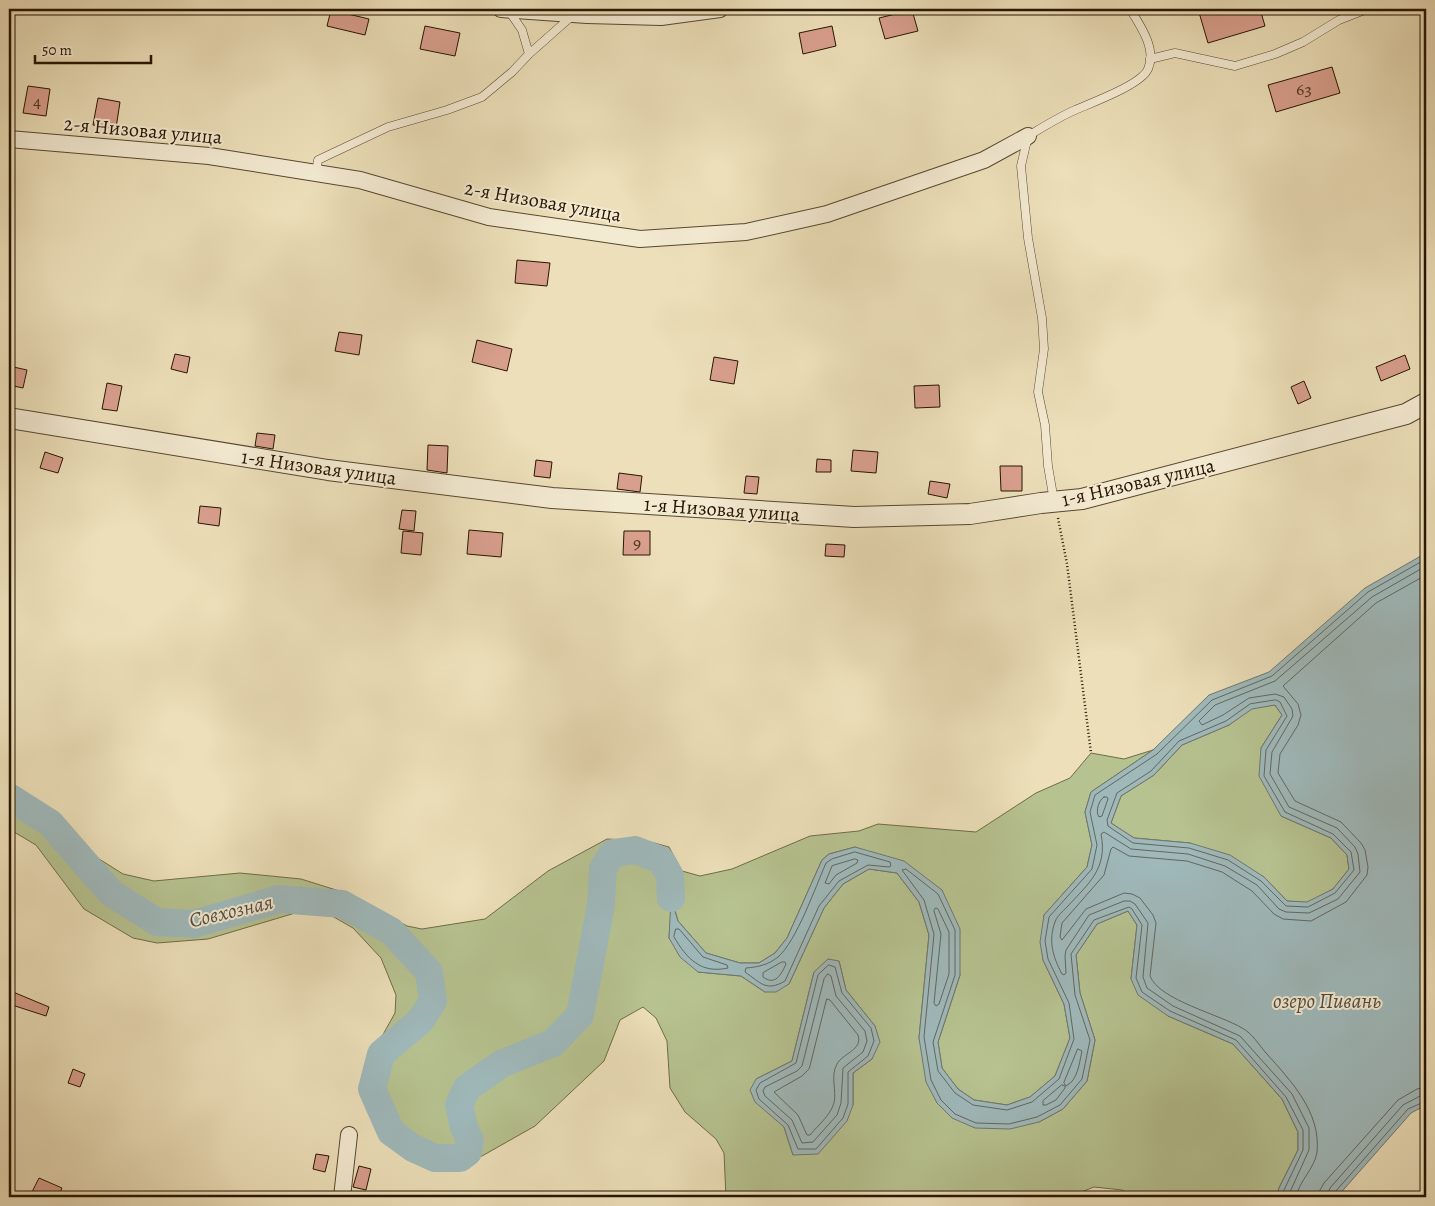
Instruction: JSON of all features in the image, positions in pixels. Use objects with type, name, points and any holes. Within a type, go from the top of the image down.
[{"type":"street","points":[[505,10],[578,11],[661,17],[697,10],[720,9]]},
{"type":"street","name":"2-я Низовая улица","points":[[9,139],[209,156],[360,180],[489,217],[640,239],[746,232],[827,214],[984,160],[1028,136]]},
{"type":"street","name":"1-я Низовая улица","points":[[9,418],[328,470],[552,498],[854,517],[970,514],[1082,499],[1406,414],[1426,402]]},
{"type":"street","points":[[342,1197],[349,1135]]},
{"type":"lane","points":[[1055,502],[1038,392],[1044,349],[1042,318],[1028,238],[1021,166],[1028,136],[1076,109],[1098,101],[1135,81],[1146,72],[1150,59],[1147,40],[1130,9]]},
{"type":"lane","points":[[1150,59],[1175,53],[1235,66],[1275,54],[1303,42],[1339,20],[1367,9]]},
{"type":"lane","points":[[505,10],[522,30],[529,54]]},
{"type":"lane","points":[[316,173],[318,160],[388,127],[447,110],[482,96],[512,72],[529,54],[578,11]]},
{"type":"path","points":[[1055,502],[1067,564],[1091,753]]},
{"type":"green space","points":[[1275,705],[1282,715],[1261,748],[1281,816],[1331,838],[1347,855],[1349,869],[1333,889],[1307,903],[1287,901],[1264,877],[1190,843],[1134,838],[1111,823],[1121,796],[1154,775],[1182,745],[1229,725],[1252,708]]},
{"type":"green space","points":[[1153,750],[1091,792],[1085,812],[1092,845],[1087,867],[1044,915],[1043,960],[1064,1004],[1070,1038],[1055,1076],[1030,1097],[1007,1105],[974,1100],[958,1089],[942,1068],[938,1042],[960,975],[942,890],[855,847],[829,854],[822,860],[787,938],[775,953],[759,963],[740,963],[706,953],[678,921],[672,900],[669,938],[698,972],[741,976],[765,992],[789,984],[824,908],[843,884],[869,869],[897,873],[919,902],[929,935],[919,1038],[937,1103],[1039,1122],[1063,1109],[1087,1081],[1095,1040],[1080,993],[1076,955],[1097,924],[1128,911],[1137,925],[1131,979],[1168,1016],[1233,1044],[1282,1099],[1298,1132],[1298,1150],[1279,1188],[1277,1197],[1133,1197],[1122,1190],[1094,1187],[1069,1197],[726,1197],[724,1153],[716,1139],[685,1112],[670,1088],[667,1041],[656,1018],[643,1007],[620,1020],[604,1061],[535,1126],[482,1156],[446,1170],[408,1154],[385,1131],[365,1090],[371,1056],[395,1013],[396,995],[381,958],[353,928],[332,916],[302,911],[208,939],[157,943],[133,938],[84,909],[36,845],[9,829],[9,786],[52,817],[88,852],[123,874],[154,881],[240,873],[301,879],[349,894],[407,926],[422,929],[485,919],[548,871],[607,839],[647,841],[669,847],[682,871],[700,876],[732,869],[810,836],[859,831],[878,824],[976,832],[1036,793],[1070,778],[1091,753],[1124,759]],"holes":[[[839,961],[846,990],[875,1026],[872,1059],[853,1073],[853,1105],[793,1155],[784,1127],[756,1079],[792,1061],[814,972]]]},
{"type":"water","name":"озеро Пивань","points":[[1426,553],[1426,1105],[1411,1113],[1337,1197],[1277,1197],[1279,1188],[1298,1150],[1298,1132],[1282,1099],[1233,1044],[1168,1016],[1138,995],[1131,979],[1137,925],[1128,911],[1097,924],[1076,955],[1080,993],[1095,1040],[1087,1081],[1063,1109],[1039,1122],[1010,1129],[975,1128],[952,1118],[937,1103],[926,1082],[919,1038],[929,935],[919,902],[897,873],[869,869],[843,884],[824,908],[789,984],[776,992],[765,992],[741,976],[698,972],[680,957],[669,938],[671,898],[678,921],[706,953],[740,963],[759,963],[775,953],[787,938],[822,860],[829,854],[855,847],[904,861],[942,890],[960,929],[960,975],[938,1042],[942,1068],[958,1089],[974,1100],[1007,1105],[1030,1097],[1055,1076],[1070,1038],[1064,1004],[1043,960],[1040,942],[1044,915],[1087,867],[1092,845],[1085,812],[1091,792],[1153,750],[1209,695],[1269,672],[1365,588]],"holes":[[[1275,705],[1282,715],[1261,748],[1259,776],[1281,816],[1331,838],[1347,855],[1349,869],[1333,889],[1307,902],[1287,901],[1264,877],[1230,855],[1190,843],[1134,838],[1111,823],[1121,796],[1154,775],[1182,745],[1229,725],[1252,709]]]},
{"type":"water","points":[[828,959],[839,961],[846,990],[875,1026],[880,1042],[872,1059],[853,1073],[853,1105],[847,1121],[818,1154],[793,1155],[784,1127],[755,1102],[750,1090],[756,1079],[792,1061],[814,972]]},
{"type":"building","points":[[1198,9],[1260,9],[1265,26],[1208,43]]},
{"type":"building","points":[[331,10],[369,19],[365,35],[327,26]]},
{"type":"building","points":[[912,10],[918,31],[885,39],[879,18]]},
{"type":"building","points":[[425,26],[460,33],[455,56],[420,49]]},
{"type":"building","points":[[832,26],[836,46],[803,54],[799,33]]},
{"type":"building","points":[[1332,67],[1340,93],[1276,112],[1268,85]]},
{"type":"building","points":[[28,86],[50,89],[46,116],[23,113]]},
{"type":"building","points":[[98,98],[120,102],[116,128],[93,125]]},
{"type":"building","points":[[517,260],[550,263],[547,286],[515,283]]},
{"type":"building","points":[[339,332],[362,335],[359,355],[335,351]]},
{"type":"building","points":[[477,340],[512,349],[507,371],[472,362]]},
{"type":"building","points":[[175,354],[190,357],[187,373],[171,369]]},
{"type":"building","points":[[1405,355],[1410,369],[1381,381],[1376,367]]},
{"type":"building","points":[[714,357],[738,361],[734,384],[710,380]]},
{"type":"building","points":[[9,366],[27,370],[23,388],[9,385]]},
{"type":"building","points":[[1304,381],[1311,398],[1298,404],[1291,387]]},
{"type":"building","points":[[107,383],[122,386],[117,411],[102,409]]},
{"type":"building","points":[[939,385],[940,407],[915,408],[914,386]]},
{"type":"building","points":[[257,433],[275,435],[273,449],[255,446]]},
{"type":"building","points":[[428,445],[448,446],[447,473],[427,470]]},
{"type":"building","points":[[853,450],[878,452],[876,473],[851,471]]},
{"type":"building","points":[[45,452],[63,458],[58,473],[40,468]]},
{"type":"building","points":[[817,459],[831,460],[831,472],[816,472]]},
{"type":"building","points":[[536,460],[552,462],[550,478],[534,476]]},
{"type":"building","points":[[1000,466],[1022,466],[1022,491],[1001,491]]},
{"type":"building","points":[[619,473],[642,476],[640,492],[617,489]]},
{"type":"building","points":[[746,476],[759,477],[757,494],[744,493]]},
{"type":"building","points":[[930,481],[950,484],[947,498],[928,494]]},
{"type":"building","points":[[200,506],[221,508],[219,526],[198,523]]},
{"type":"building","points":[[402,510],[416,511],[414,531],[399,529]]},
{"type":"building","points":[[469,530],[503,533],[501,557],[467,554]]},
{"type":"building","points":[[403,531],[423,533],[421,555],[401,553]]},
{"type":"building","points":[[624,531],[650,531],[650,555],[623,555]]},
{"type":"building","points":[[826,544],[845,545],[844,557],[825,556]]},
{"type":"building","points":[[13,992],[49,1007],[46,1016],[9,1004]]},
{"type":"building","points":[[73,1069],[85,1074],[80,1087],[68,1083]]},
{"type":"building","points":[[316,1154],[329,1156],[325,1172],[313,1169]]},
{"type":"building","points":[[359,1166],[371,1169],[366,1190],[353,1187]]},
{"type":"building","points":[[39,1178],[62,1188],[58,1197],[43,1197],[32,1192]]},
{"type":"waterway","name":"Совхозная","points":[[9,797],[50,823],[111,893],[157,922],[194,924],[279,899],[342,904],[391,931],[429,972],[433,1001],[421,1020],[381,1054],[372,1089],[391,1132],[413,1148],[435,1158],[460,1158],[468,1152],[470,1140],[464,1127],[459,1105],[467,1088],[501,1064],[553,1043],[580,1015],[601,905],[603,868],[613,853],[635,850],[661,860],[670,876],[671,898]]}]
